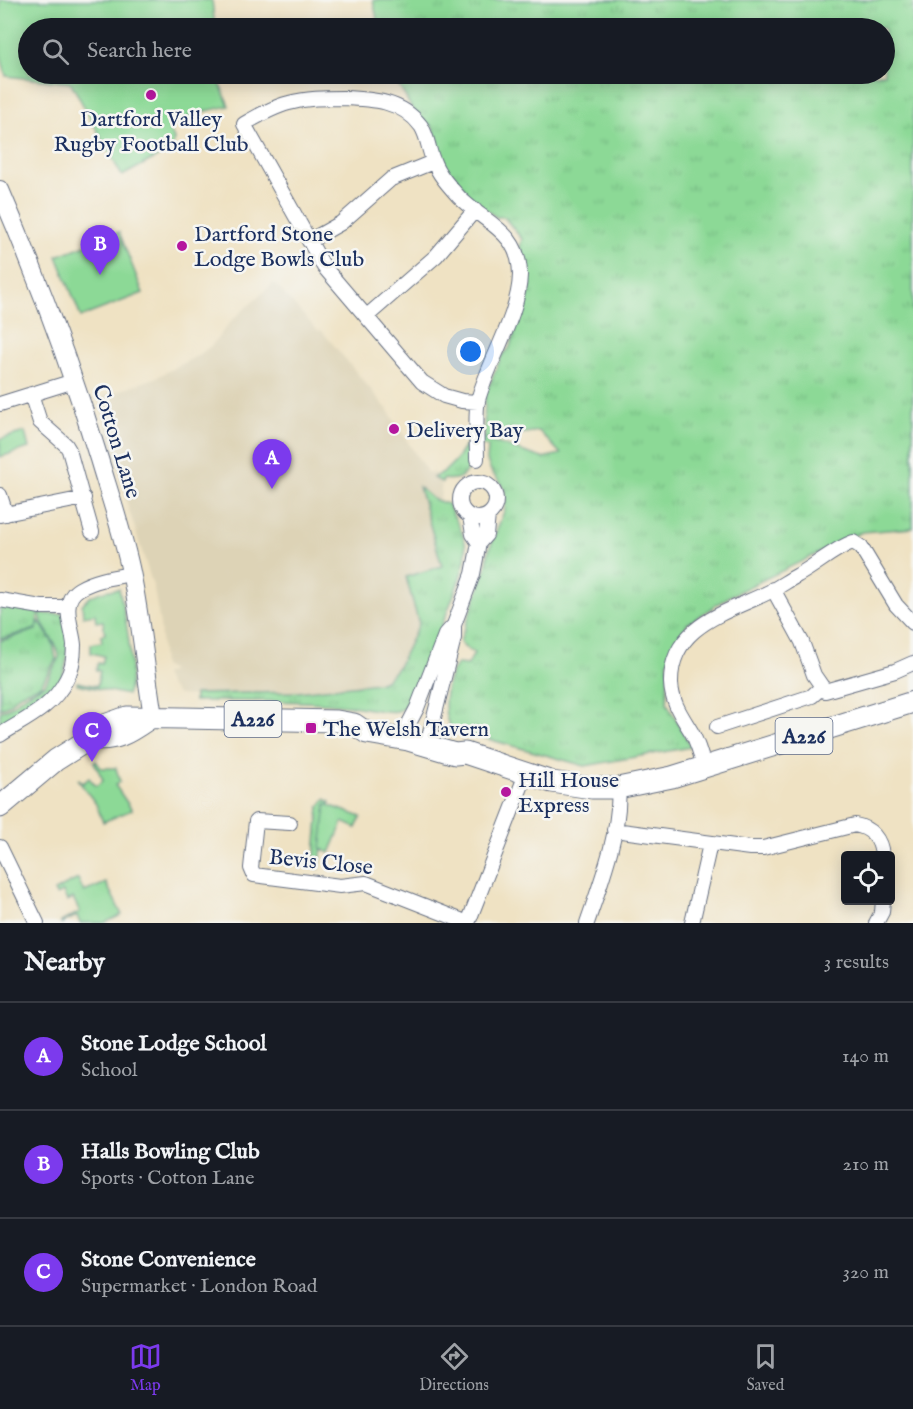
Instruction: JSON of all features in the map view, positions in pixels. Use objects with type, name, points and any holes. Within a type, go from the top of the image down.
[{"type":"main road","name":"Cotton Lane","points":[[0,190],[35,271],[75,381],[131,574],[143,639],[153,716]]},
{"type":"main road","name":"A226","points":[[153,716],[201,720],[337,721],[354,724],[367,733],[418,736],[458,742],[465,753],[567,785],[618,788],[648,783],[704,767],[913,702]]},
{"type":"main road","points":[[0,807],[56,760],[91,738],[107,741],[132,731],[153,716]]},
{"type":"street","points":[[477,459],[478,402],[488,370],[517,298],[520,274],[516,254],[510,240],[502,230],[454,191],[434,162],[427,136],[418,123],[402,109],[378,99],[319,98],[284,104],[240,127],[324,267],[411,370],[428,387],[450,398],[478,402]]},
{"type":"street","points":[[309,241],[341,223],[391,179],[434,162]]},
{"type":"street","points":[[367,316],[436,256],[475,210]]},
{"type":"street","points":[[0,404],[75,381]]},
{"type":"street","points":[[31,394],[41,424],[68,447],[92,532]]},
{"type":"street","points":[[470,516],[482,518],[495,508],[495,493],[489,485],[476,482],[467,485],[461,494],[460,504],[470,516],[473,534],[479,543]]},
{"type":"street","points":[[0,495],[3,514],[84,498]]},
{"type":"street","points":[[418,736],[417,708],[446,635],[454,625],[473,574],[479,543],[486,535],[488,515]]},
{"type":"street","points":[[704,767],[694,738],[673,698],[671,678],[675,660],[687,638],[704,623],[728,609],[773,590],[850,542],[856,542],[896,605],[913,623]]},
{"type":"street","points":[[0,735],[47,705],[66,681],[74,652],[68,607],[72,595],[79,589],[98,582],[131,574]]},
{"type":"street","points":[[773,590],[802,642],[814,675],[825,691],[894,671],[913,663]]},
{"type":"street","points":[[0,600],[41,607],[68,607]]},
{"type":"street","points":[[418,736],[438,699],[454,638],[454,625]]},
{"type":"street","points":[[717,727],[812,696],[821,688]]},
{"type":"street","points":[[468,923],[526,774]]},
{"type":"street","points":[[587,923],[614,830],[619,802],[618,788]]},
{"type":"street","name":"Bevis Close","points":[[290,823],[256,821],[251,868],[254,875],[340,885],[366,883],[468,923]]},
{"type":"street","points":[[614,830],[710,844],[763,848],[855,825],[865,827],[875,836],[882,851]]},
{"type":"street","points":[[692,923],[710,844]]},
{"type":"street","points":[[0,847],[37,923]]},
{"type":"street","points":[[876,923],[882,905]]},
{"type":"shaded area","points":[[274,283],[317,330],[322,331],[387,409],[427,472],[437,474],[442,480],[440,501],[425,493],[444,574],[398,667],[387,679],[378,683],[304,692],[178,695],[164,675],[172,671],[163,666],[160,624],[154,589],[129,510],[99,398],[155,378],[199,355],[212,345],[231,321]]},
{"type":"green space","name":"Dartford Valley Rugby Football Club","points":[[0,0],[212,0],[214,18],[18,18],[18,77],[6,76],[0,52]]},
{"type":"green space","points":[[373,0],[913,0],[913,528],[862,532],[730,596],[687,624],[668,661],[667,703],[691,747],[585,766],[452,729],[448,723],[445,696],[449,678],[457,664],[468,665],[474,653],[464,647],[460,641],[486,569],[489,550],[505,509],[506,494],[487,461],[488,447],[479,444],[468,445],[468,466],[463,475],[452,480],[443,479],[442,482],[433,478],[445,471],[456,460],[470,438],[484,438],[485,395],[502,355],[509,349],[516,329],[513,321],[516,315],[524,312],[531,285],[521,263],[522,239],[504,217],[496,217],[466,195],[466,190],[454,176],[449,176],[435,148],[439,142],[431,125],[422,121],[416,114],[397,84],[895,84],[895,18],[377,18]],"holes":[[[539,431],[561,454],[542,458],[485,439]]]},
{"type":"green space","name":"Dartford Valley Rugby Football Club","points":[[72,84],[220,84],[229,106],[197,114],[176,123],[169,128],[174,139],[172,149],[122,176]]},
{"type":"green space","points":[[119,232],[143,293],[81,317],[57,256]]},
{"type":"green space","points":[[25,432],[29,448],[0,457],[0,439]]},
{"type":"green space","points":[[419,487],[433,499],[448,504],[464,537],[466,554],[434,644],[414,688],[400,710],[382,711],[307,702],[194,701],[194,694],[298,692],[378,683],[387,679],[398,667],[419,624],[406,577],[442,566]]},
{"type":"green space","points":[[119,589],[127,627],[130,658],[131,673],[127,695],[77,684],[77,682],[97,686],[100,671],[96,670],[98,663],[102,664],[104,656],[91,653],[91,644],[102,642],[101,635],[105,634],[103,621],[96,622],[95,614],[83,616],[82,605],[98,593]]},
{"type":"green space","points":[[0,603],[39,610],[36,629],[0,639]]},
{"type":"green space","points":[[40,614],[64,614],[67,657],[63,673],[57,685],[47,696],[0,730],[0,712],[45,684],[59,657]]},
{"type":"green space","points":[[39,621],[53,643],[56,659],[41,685],[20,694],[0,709],[0,641],[36,630]]},
{"type":"green space","points":[[96,761],[101,768],[116,768],[120,782],[115,785],[132,810],[103,822],[96,804],[78,780],[83,783],[89,778],[96,786],[103,780],[94,762]]},
{"type":"green space","points":[[325,799],[330,802],[330,805],[328,805],[319,869],[314,867],[319,807]]},
{"type":"green space","points":[[326,804],[361,817],[356,828],[343,822],[330,853],[321,849]]},
{"type":"green space","points":[[78,879],[84,892],[106,883],[122,915],[104,923],[80,923],[77,916],[61,923],[80,912],[73,898],[67,901],[63,892],[56,895],[54,891]]},
{"type":"place","name":"Dartford Valley Rugby Football Club","points":[[151,95]]},
{"type":"place","name":"Dartford Stone Lodge Bowls Club","points":[[182,246]]},
{"type":"place","name":"Halls Bowling Club","points":[[100,275]]},
{"type":"place","name":"Delivery Bay","points":[[394,429]]},
{"type":"place","name":"Stone Lodge School","points":[[272,489]]},
{"type":"place","name":"The Welsh Tavern","points":[[311,728]]},
{"type":"place","name":"Stone Convenience","points":[[92,762]]},
{"type":"place","name":"Hill House Express","points":[[506,792]]}]
